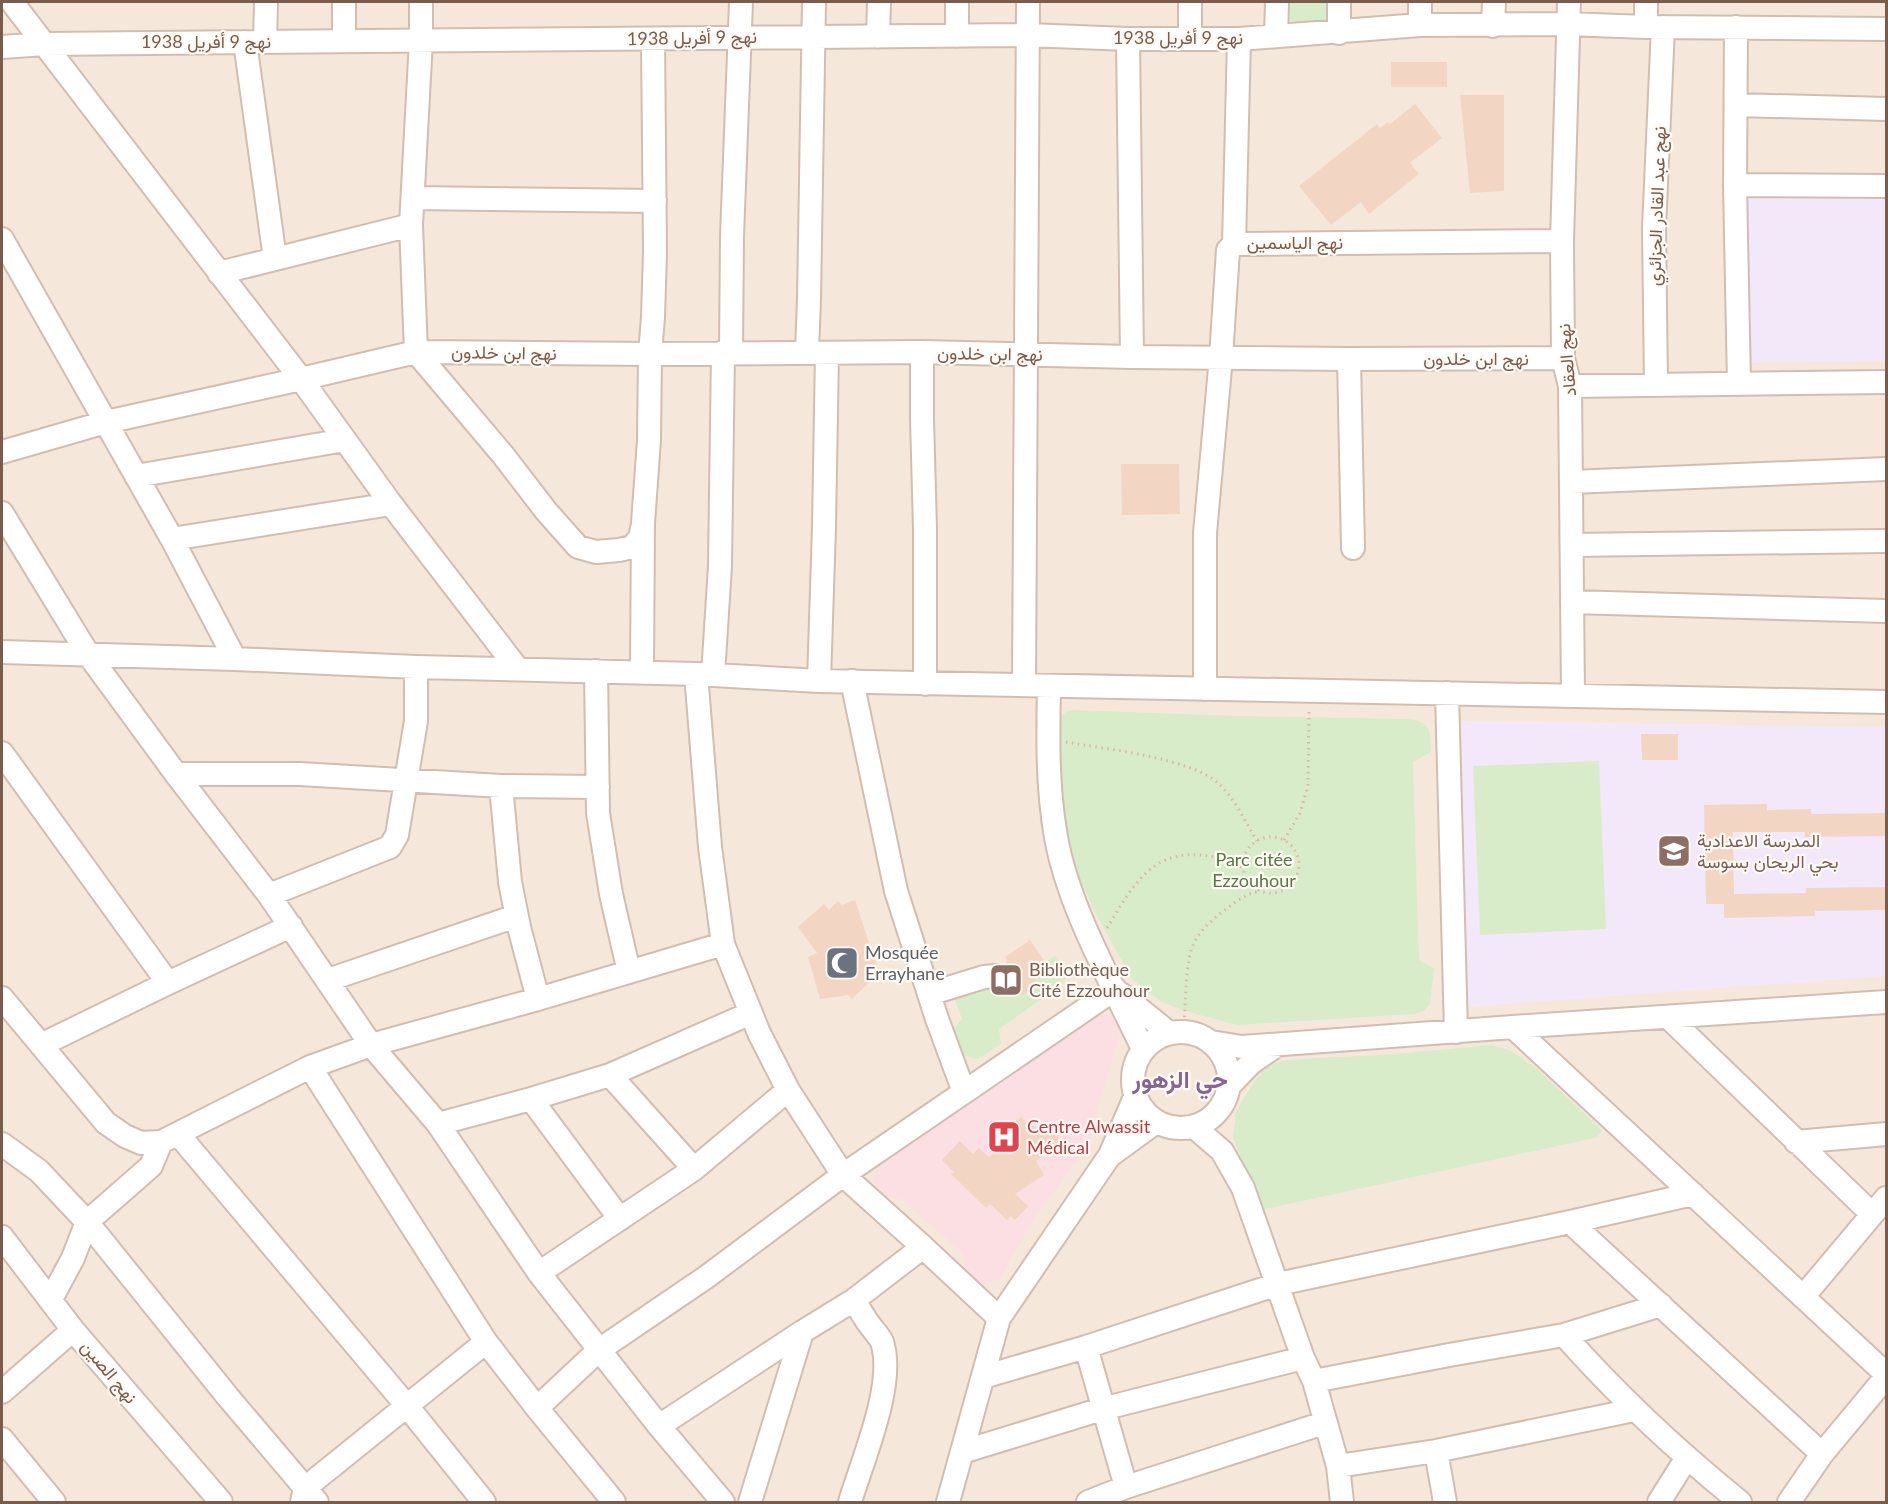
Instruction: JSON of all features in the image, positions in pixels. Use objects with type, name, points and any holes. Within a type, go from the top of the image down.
[{"type":"street","points":[[12,2],[301,379],[391,504],[517,668]]},
{"type":"street","points":[[266,2],[255,42],[275,259]]},
{"type":"street","points":[[344,2],[344,41]]},
{"type":"street","points":[[421,2],[411,225],[416,352],[578,547],[596,552],[632,547],[639,538],[643,524]]},
{"type":"street","points":[[741,2],[720,566],[705,675],[710,847],[723,944],[759,1033],[788,1090],[843,1175],[999,1318]]},
{"type":"street","points":[[814,2],[809,299],[817,352],[824,528],[819,681]]},
{"type":"street","points":[[878,37],[879,2]]},
{"type":"street","points":[[957,2],[957,36]]},
{"type":"street","points":[[1024,684],[1028,2]]},
{"type":"street","points":[[1190,2],[1190,39]]},
{"type":"street","points":[[1276,36],[1277,2]]},
{"type":"street","points":[[1339,2],[1339,33]]},
{"type":"street","points":[[1420,2],[1420,25]]},
{"type":"street","points":[[1493,26],[1494,2]]},
{"type":"street","name":"نهج العقاد","points":[[1569,2],[1562,241],[1563,358],[1570,386],[1573,696]]},
{"type":"street","name":"نهج عبد القادر الجزائري","points":[[1646,2],[1655,27],[1656,385]]},
{"type":"street","name":"نهج 9 أفريل 1938","points":[[2,47],[45,44],[1028,35],[1128,39],[1239,39],[1420,25],[1567,24],[1887,29]]},
{"type":"street","points":[[1736,27],[1735,185],[1739,384]]},
{"type":"street","points":[[642,672],[643,524],[649,440],[655,252],[653,39]]},
{"type":"street","points":[[1128,39],[1132,357]]},
{"type":"street","name":"نهج الياسمين","points":[[1239,39],[1234,244],[1562,241]]},
{"type":"street","points":[[1736,105],[1887,109]]},
{"type":"street","points":[[1735,185],[1887,186]]},
{"type":"street","points":[[413,198],[655,201]]},
{"type":"street","points":[[219,273],[411,225]]},
{"type":"street","points":[[2,240],[172,539],[235,659]]},
{"type":"street","points":[[1206,689],[1205,533],[1228,250],[1234,244]]},
{"type":"street","name":"نهج ابن خلدون","points":[[2,452],[106,422],[416,352],[650,354],[922,352],[1132,357],[1563,358]]},
{"type":"street","points":[[922,352],[926,529],[926,684]]},
{"type":"street","points":[[1349,359],[1353,548]]},
{"type":"street","points":[[1570,386],[1887,382]]},
{"type":"street","points":[[136,476],[345,440]]},
{"type":"street","points":[[1571,482],[1887,469]]},
{"type":"street","points":[[172,539],[391,504]]},
{"type":"street","points":[[2,513],[88,654],[291,926],[371,1045],[438,1124],[539,1273],[723,1503]]},
{"type":"street","points":[[1572,545],[1887,541]]},
{"type":"street","points":[[1572,602],[1887,611]]},
{"type":"street","points":[[2,652],[416,667],[642,672],[926,684],[1024,684],[1887,702]]},
{"type":"street","points":[[269,896],[390,847],[397,835],[416,721],[416,667]]},
{"type":"street","points":[[596,671],[598,813],[611,894],[629,972]]},
{"type":"street","points":[[852,681],[896,891],[964,1092]]},
{"type":"street","points":[[1049,686],[1048,780],[1056,838],[1071,890],[1143,1049]]},
{"type":"street","points":[[1447,693],[1456,1032]]},
{"type":"street","points":[[2,753],[168,983]]},
{"type":"street","points":[[176,774],[300,774],[501,786],[598,787]]},
{"type":"street","points":[[501,786],[510,882],[516,916],[538,999]]},
{"type":"street","points":[[328,980],[516,916]]},
{"type":"street","points":[[41,1045],[291,926]]},
{"type":"street","points":[[2,998],[106,1123],[125,1136],[141,1143],[169,1138],[310,1067],[371,1045],[538,999],[723,944]]},
{"type":"street","points":[[929,994],[984,977],[996,976]]},
{"type":"street","points":[[1115,989],[1177,1033]]},
{"type":"street","points":[[537,1408],[599,1350],[705,1278],[843,1175],[1115,989]]},
{"type":"street","points":[[1211,1042],[1222,1054],[1228,1069],[1229,1086],[1220,1109],[1208,1120],[1194,1127],[1174,1128],[1156,1122],[1143,1111],[1135,1096],[1133,1072],[1143,1049],[1155,1039],[1177,1033],[1198,1035],[1211,1042],[1242,1047],[1887,1002]]},
{"type":"street","points":[[438,1124],[610,1075],[751,1013]]},
{"type":"street","points":[[1668,1017],[1796,1142],[1879,1206],[1803,1297]]},
{"type":"street","points":[[1513,1027],[1887,1375],[1822,1454],[1788,1503]]},
{"type":"street","points":[[1229,1086],[1251,1063],[1278,1044]]},
{"type":"street","points":[[310,1067],[486,1342],[614,1503]]},
{"type":"street","points":[[610,1075],[694,1169]]},
{"type":"street","points":[[539,1273],[694,1169],[788,1090]]},
{"type":"street","points":[[948,1503],[999,1318],[1110,1155],[1135,1096]]},
{"type":"street","points":[[531,1099],[620,1219]]},
{"type":"street","points":[[1220,1109],[1222,1151]]},
{"type":"street","points":[[1110,1155],[1156,1122]]},
{"type":"street","points":[[1194,1127],[1222,1151],[1243,1188],[1303,1358],[1314,1381],[1338,1466],[1342,1503]]},
{"type":"street","points":[[1796,1142],[1887,1134]]},
{"type":"street","points":[[51,1299],[73,1258],[87,1222],[151,1166],[169,1138]]},
{"type":"street","points":[[169,1138],[407,1406],[484,1503]]},
{"type":"street","points":[[2,1144],[39,1171],[87,1222],[308,1498],[407,1406],[486,1342]]},
{"type":"street","points":[[983,1377],[1086,1347],[1278,1284],[1694,1194]]},
{"type":"street","points":[[1570,1222],[1822,1454]]},
{"type":"street","name":"نهج الصين","points":[[2,1237],[73,1330],[220,1503]]},
{"type":"street","points":[[660,1426],[854,1300],[923,1247]]},
{"type":"street","points":[[850,1503],[879,1412],[885,1380],[882,1342],[854,1300]]},
{"type":"street","points":[[1314,1381],[1564,1335],[1660,1305]]},
{"type":"street","points":[[2,1392],[73,1330]]},
{"type":"street","points":[[750,1503],[802,1332]]},
{"type":"street","points":[[1564,1335],[1634,1410],[1740,1503]]},
{"type":"street","points":[[1086,1347],[1126,1487]]},
{"type":"street","points":[[962,1452],[1102,1409],[1303,1358]]},
{"type":"street","points":[[1338,1466],[1436,1452],[1634,1410]]},
{"type":"street","points":[[1088,1503],[1126,1487],[1324,1423]]},
{"type":"street","points":[[2,1439],[54,1503]]},
{"type":"street","points":[[1436,1452],[1445,1503]]},
{"type":"street","points":[[1659,1503],[1686,1458]]},
{"type":"path","points":[[1284,840],[1300,813],[1308,786],[1310,691]]},
{"type":"path","points":[[1048,739],[1168,760],[1210,776],[1229,795],[1257,841]]},
{"type":"path","points":[[1273,837],[1284,840],[1295,850],[1299,858],[1297,876],[1286,889],[1268,893],[1259,891],[1245,877],[1244,858],[1248,849],[1257,841],[1273,837]]},
{"type":"path","points":[[1095,947],[1133,888],[1148,871],[1171,856],[1208,855],[1229,860],[1243,867]]},
{"type":"path","points":[[1177,1033],[1189,960],[1193,945],[1201,931],[1245,894],[1259,891]]},
{"type":"shaded area","points":[[2,2],[1886,2],[1886,1502],[2,1502]]},
{"type":"shaded area","points":[[1886,192],[1886,361],[1747,363],[1743,206],[1747,194]]},
{"type":"shaded area","name":"المدرسة الاعدادية بحي الريحان بسوسة","points":[[1462,721],[1886,727],[1886,976],[1463,1007]]},
{"type":"shaded area","name":"Centre Alwassit Médical","points":[[1101,1013],[1116,1019],[1120,1034],[1093,1123],[1082,1150],[1034,1219],[1000,1278],[984,1284],[963,1268],[962,1252],[901,1199],[886,1200],[874,1184],[876,1167]]},
{"type":"green space","points":[[1284,2],[1328,2],[1328,21],[1284,21]]},
{"type":"green space","name":"Parc citée Ezzouhour","points":[[1072,710],[1407,719],[1425,725],[1430,732],[1431,752],[1413,762],[1419,960],[1434,968],[1430,1003],[1424,1011],[1414,1014],[1237,1025],[1185,1011],[1160,1001],[1133,980],[1098,918],[1073,864],[1059,803],[1059,718]]},
{"type":"green space","points":[[1599,761],[1606,929],[1480,935],[1473,766]]},
{"type":"green space","points":[[1055,956],[1067,974],[1063,984],[999,1029],[1001,1044],[978,1059],[961,1055],[951,1031],[962,1019],[952,991],[989,982],[1005,991],[1023,995],[1034,986],[1035,969]]},
{"type":"green space","points":[[1492,1045],[1512,1051],[1536,1068],[1603,1131],[1595,1138],[1261,1210],[1233,1137],[1236,1111],[1256,1079],[1267,1067],[1282,1061]]},
{"type":"building","points":[[1391,62],[1447,62],[1447,87],[1391,87]]},
{"type":"building","points":[[1460,95],[1504,95],[1504,191],[1470,193]]},
{"type":"building","points":[[1415,104],[1442,138],[1410,163],[1419,174],[1369,214],[1361,202],[1331,225],[1299,186],[1377,124],[1380,128],[1388,122],[1390,124]]},
{"type":"building","points":[[1121,464],[1179,464],[1180,514],[1122,515]]},
{"type":"building","points":[[1641,734],[1678,734],[1678,760],[1642,760]]},
{"type":"building","points":[[1767,804],[1767,810],[1811,809],[1811,814],[1887,813],[1887,836],[1805,837],[1805,832],[1733,832],[1734,894],[1806,893],[1806,888],[1887,887],[1887,910],[1815,911],[1815,916],[1724,918],[1724,904],[1706,904],[1704,805]]},
{"type":"building","points":[[855,900],[869,943],[864,948],[877,962],[869,970],[876,976],[852,999],[848,995],[820,999],[808,957],[817,953],[798,927],[824,904],[829,910],[838,901],[842,905]]},
{"type":"building","points":[[1030,940],[1045,962],[1036,968],[1036,980],[1032,989],[1023,995],[1013,994],[1003,987],[1008,982],[1009,975],[1004,966],[1007,961],[1005,957]]},
{"type":"building","points":[[1021,1117],[1030,1128],[1033,1125],[1036,1129],[1046,1121],[1062,1142],[1036,1161],[1044,1175],[1015,1194],[1028,1206],[1015,1220],[1010,1216],[1007,1220],[990,1204],[986,1208],[951,1174],[954,1172],[942,1160],[960,1141],[973,1154],[979,1148],[989,1157],[1014,1137],[1007,1127]]},
{"type":"place","name":"المدرسة الاعدادية بحي الريحان بسوسة","points":[[1674,851]]},
{"type":"place","name":"Mosquée Errayhane","points":[[842,963]]},
{"type":"place","name":"Bibliothèque Cité Ezzouhour","points":[[1006,980]]},
{"type":"place","name":"Centre Alwassit Médical","points":[[1004,1137]]},
{"type":"district","name":"حي الزهور","points":[[1180,1080]]}]
